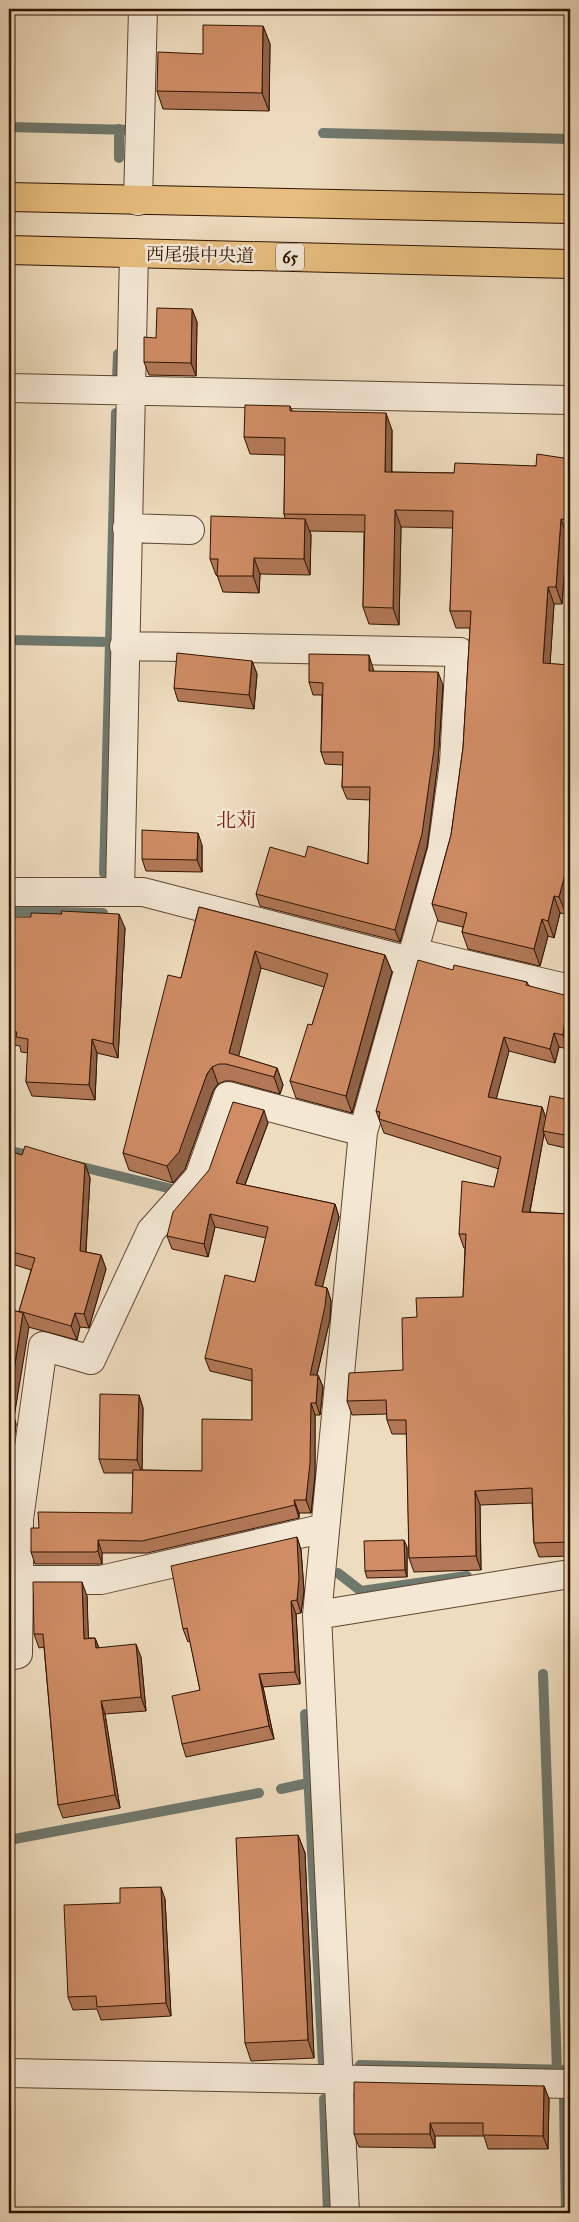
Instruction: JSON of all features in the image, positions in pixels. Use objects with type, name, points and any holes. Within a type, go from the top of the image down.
[{"type":"main road","points":[[9,197],[570,209]]},
{"type":"main road","name":"西尾張中央道","points":[[9,250],[570,264]]},
{"type":"street","points":[[138,201],[143,9]]},
{"type":"street","points":[[120,892],[134,253]]},
{"type":"street","points":[[9,388],[570,400]]},
{"type":"street","points":[[127,528],[190,530]]},
{"type":"street","points":[[124,646],[460,652],[454,764],[442,850],[363,1132],[317,1615],[345,2213]]},
{"type":"street","points":[[9,892],[143,892],[412,956],[570,989]]},
{"type":"street","points":[[9,1656],[18,1654],[18,1580],[14,1519],[43,1346],[91,1360],[151,1231],[200,1177],[228,1096],[363,1132]]},
{"type":"street","points":[[18,1580],[101,1580],[325,1528]]},
{"type":"street","points":[[317,1615],[570,1574]]},
{"type":"street","points":[[9,2073],[570,2084]]},
{"type":"building","points":[[203,25],[263,26],[262,93],[157,91],[158,52],[203,54]]},
{"type":"building","points":[[157,308],[192,309],[191,363],[144,362],[144,337],[156,338]]},
{"type":"building","points":[[245,405],[290,406],[290,411],[386,413],[385,472],[454,473],[455,463],[536,466],[537,454],[570,459],[570,520],[561,519],[556,587],[548,587],[543,663],[570,665],[570,856],[559,897],[554,896],[548,921],[542,919],[534,949],[462,932],[467,913],[432,904],[451,835],[463,748],[471,611],[450,611],[453,511],[395,510],[393,608],[363,607],[365,515],[284,514],[285,438],[244,437]]},
{"type":"building","points":[[211,516],[305,519],[304,559],[254,558],[253,576],[217,576],[218,559],[210,559]]},
{"type":"building","points":[[177,653],[252,661],[249,695],[174,688]]},
{"type":"building","points":[[309,654],[369,655],[369,671],[438,672],[434,749],[422,834],[395,930],[256,894],[270,847],[305,857],[308,846],[368,864],[370,787],[342,787],[343,752],[321,752],[323,683],[309,682]]},
{"type":"building","points":[[142,830],[198,833],[197,860],[142,859]]},
{"type":"building","points":[[199,907],[385,955],[346,1096],[290,1081],[308,1024],[312,1025],[328,974],[255,951],[229,1053],[277,1068],[274,1077],[226,1064],[212,1067],[207,1074],[179,1152],[167,1166],[123,1153],[168,975],[181,978]]},
{"type":"building","points":[[61,911],[119,914],[113,1044],[92,1039],[89,1085],[26,1082],[28,1039],[16,1037],[17,1032],[9,1031],[9,917],[31,917],[31,913],[62,914]]},
{"type":"building","points":[[418,960],[453,970],[454,965],[527,982],[526,985],[568,996],[563,1035],[554,1033],[550,1049],[504,1037],[488,1097],[542,1107],[522,1212],[570,1214],[570,1542],[534,1543],[532,1488],[475,1491],[476,1556],[409,1558],[406,1420],[387,1420],[386,1400],[347,1401],[349,1373],[403,1370],[402,1318],[417,1317],[416,1298],[463,1297],[466,1234],[459,1234],[462,1181],[494,1187],[501,1157],[379,1119],[380,1112],[376,1111]]},
{"type":"building","points":[[550,1096],[570,1100],[570,1136],[543,1131]]},
{"type":"building","points":[[233,1102],[264,1110],[236,1183],[335,1204],[315,1285],[327,1288],[310,1375],[318,1375],[316,1403],[311,1403],[310,1463],[306,1500],[294,1500],[295,1505],[142,1541],[98,1540],[98,1551],[95,1552],[31,1552],[31,1528],[39,1528],[38,1512],[132,1513],[133,1470],[202,1471],[202,1419],[252,1420],[252,1369],[205,1358],[225,1275],[255,1282],[268,1227],[210,1214],[204,1244],[167,1236],[173,1212],[209,1170]]},
{"type":"building","points":[[25,1146],[85,1164],[80,1251],[101,1255],[84,1314],[75,1313],[71,1326],[19,1311],[35,1258],[9,1251],[9,1151],[22,1155]]},
{"type":"building","points":[[9,1309],[23,1313],[9,1402]]},
{"type":"building","points":[[100,1394],[139,1395],[137,1460],[99,1459]]},
{"type":"building","points":[[9,1410],[11,1410],[9,1428]]},
{"type":"building","points":[[297,1537],[299,1579],[297,1600],[291,1601],[295,1672],[259,1674],[269,1726],[182,1744],[172,1696],[200,1690],[187,1628],[183,1629],[171,1566]]},
{"type":"building","points":[[404,1540],[405,1570],[365,1571],[364,1541]]},
{"type":"building","points":[[33,1582],[82,1582],[84,1639],[95,1638],[96,1648],[136,1644],[141,1697],[101,1701],[115,1795],[58,1805],[43,1634],[34,1634]]},
{"type":"building","points":[[298,1835],[308,2040],[245,2043],[236,1838]]},
{"type":"building","points":[[161,1887],[166,2003],[97,2007],[96,1996],[68,1997],[64,1905],[120,1903],[120,1888]]},
{"type":"building","points":[[354,2082],[544,2086],[543,2136],[483,2135],[483,2123],[430,2123],[430,2134],[354,2134]]},
{"type":"waterway","points":[[9,127],[133,130]]},
{"type":"waterway","points":[[119,129],[119,158]]},
{"type":"waterway","points":[[323,133],[570,139]]},
{"type":"waterway","points":[[117,381],[118,354]]},
{"type":"waterway","points":[[104,873],[116,413]]},
{"type":"waterway","points":[[9,640],[109,642]]},
{"type":"waterway","points":[[9,911],[103,913]]},
{"type":"waterway","points":[[9,1151],[35,1156]]},
{"type":"waterway","points":[[74,1165],[172,1189]]},
{"type":"waterway","points":[[338,1573],[361,1591],[467,1576]]},
{"type":"waterway","points":[[543,1674],[557,2070]]},
{"type":"waterway","points":[[305,1714],[323,2065]]},
{"type":"waterway","points":[[281,1789],[308,1783]]},
{"type":"waterway","points":[[9,1840],[259,1793]]},
{"type":"waterway","points":[[360,2065],[570,2070]]},
{"type":"waterway","points":[[564,2097],[566,2213]]},
{"type":"waterway","points":[[324,2099],[328,2213]]},
{"type":"district","name":"北苅","points":[[236,820]]}]
